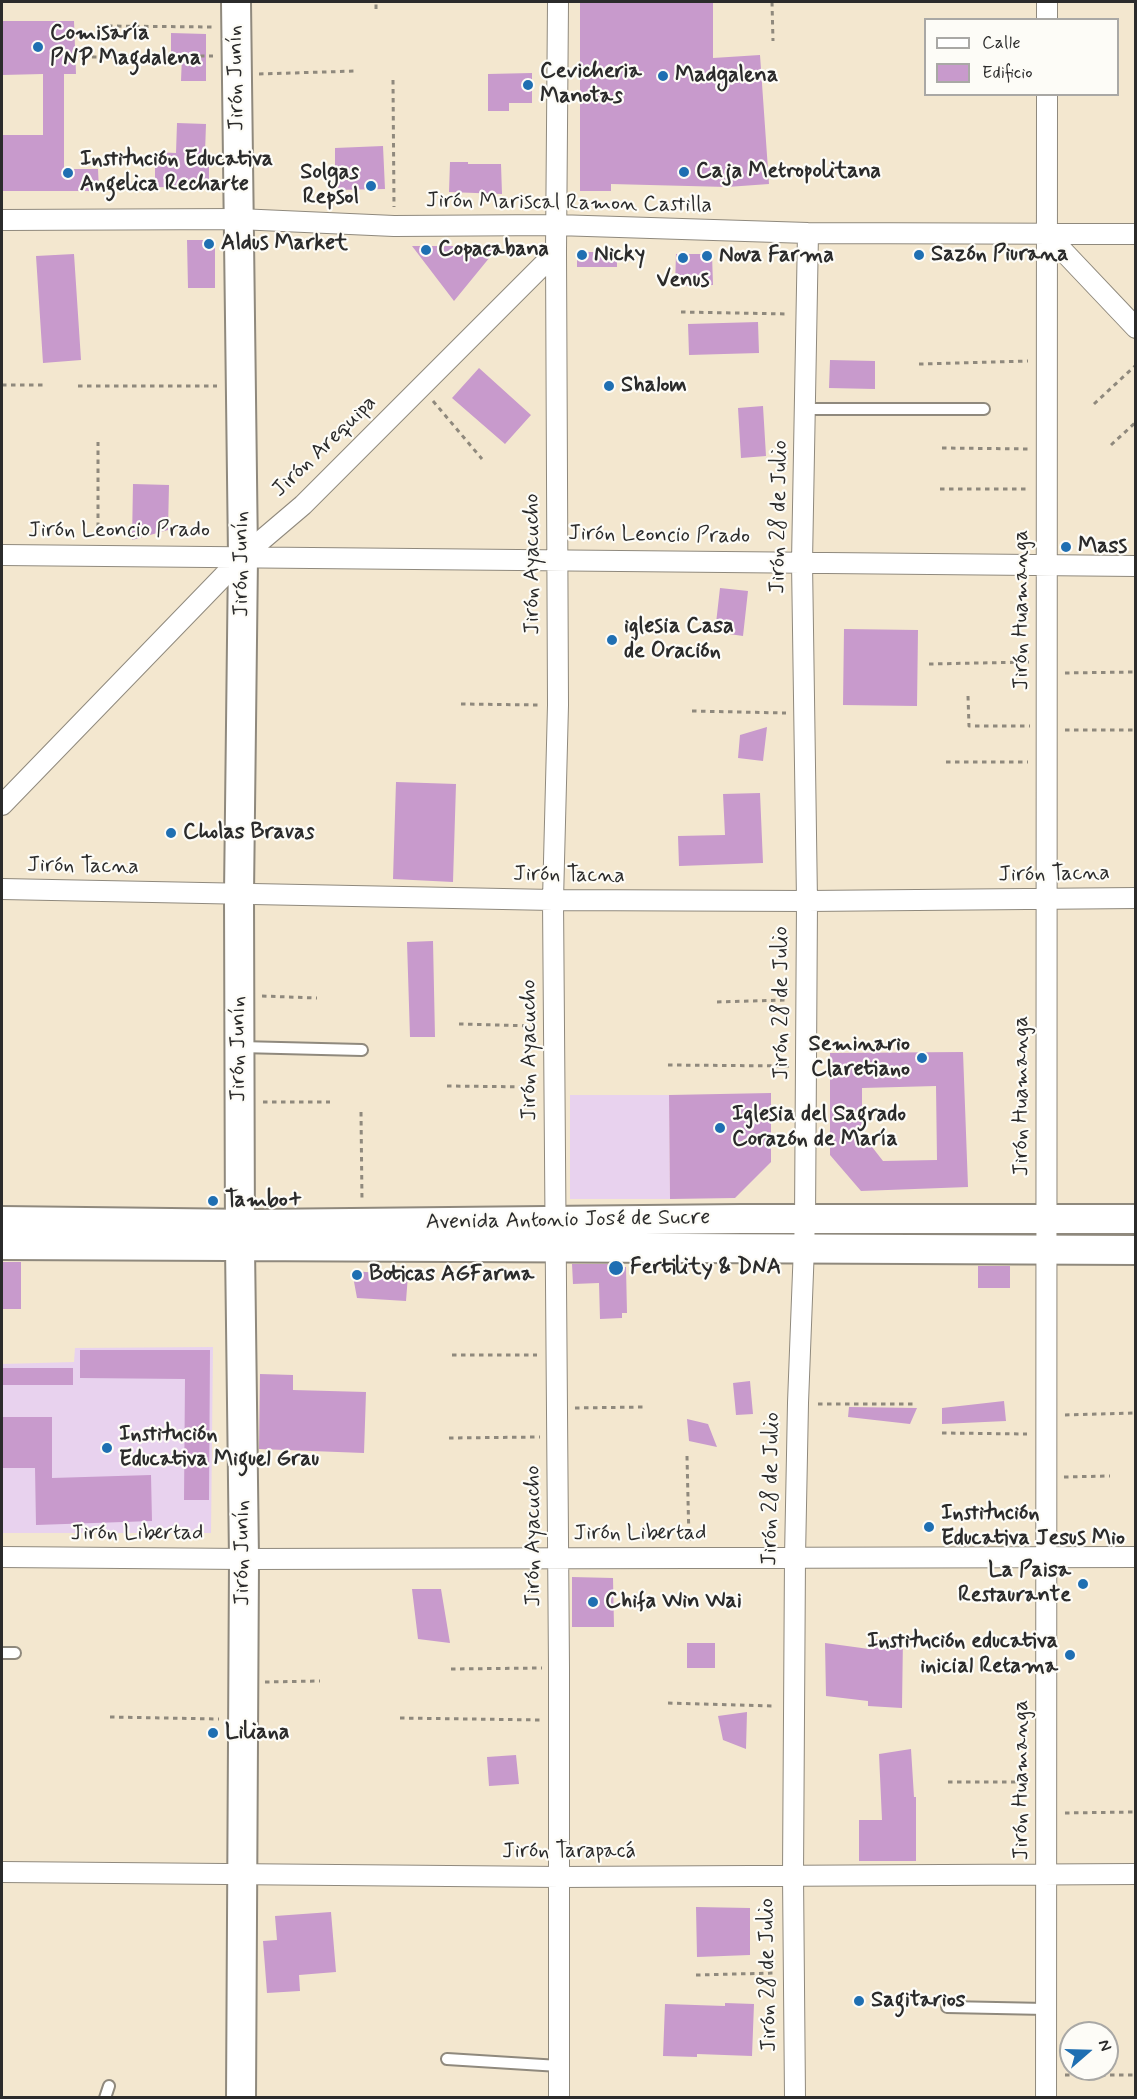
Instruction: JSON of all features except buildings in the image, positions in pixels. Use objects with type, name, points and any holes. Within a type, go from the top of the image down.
[{"type":"main road","name":"Jirón Junín","points":[[236,14],[243,556],[239,894],[244,1559],[241,2097]]},
{"type":"main road","name":"Avenida Antonio José de Sucre","points":[[2,1245],[240,1235],[556,1235],[805,1220],[1136,1219]]},
{"type":"main road","name":"Avenida Antonio José de Sucre","points":[[2,1221],[240,1235],[363,1223],[805,1249],[1136,1250]]},
{"type":"street","name":"Jirón Ayacucho","points":[[558,2],[556,225],[558,705],[553,900],[559,1668],[559,2097]]},
{"type":"street","points":[[1047,2],[1047,18]]},
{"type":"street","name":"Jirón Huamanga","points":[[1046,2097],[1047,96]]},
{"type":"street","name":"Jirón Mariscal Ramon Castilla","points":[[2,220],[238,219],[394,226],[556,225],[808,233],[1136,234]]},
{"type":"street","name":"Jirón 28 de Julio","points":[[795,2097],[793,1875],[795,1557],[798,1403],[805,1249],[807,901],[802,562],[808,233]]},
{"type":"street","points":[[1046,233],[1136,328]]},
{"type":"street","name":"Jirón Arequipa","points":[[2,805],[243,556],[303,505],[556,252]]},
{"type":"street","name":"Jirón Leoncio Prado","points":[[2,555],[98,554],[1136,566]]},
{"type":"street","name":"Jirón Tacna","points":[[2,889],[553,900],[807,901],[1136,898]]},
{"type":"street","name":"Jirón Libertad","points":[[2,1557],[244,1559],[1136,1557]]},
{"type":"street","name":"Jirón Tarapacá","points":[[2,1872],[560,1877],[1136,1874]]},
{"type":"lane","points":[[805,409],[984,409]]},
{"type":"lane","points":[[239,1047],[363,1050]]},
{"type":"lane","points":[[2,1653],[15,1653]]},
{"type":"lane","points":[[947,2007],[1046,2009]]},
{"type":"lane","points":[[447,2059],[559,2066]]},
{"type":"lane","points":[[105,2097],[109,2086]]},
{"type":"path","points":[[376,2],[376,9]]},
{"type":"path","points":[[772,2],[773,41]]},
{"type":"path","points":[[108,27],[236,14]]},
{"type":"path","points":[[83,57],[356,71]]},
{"type":"path","points":[[393,80],[394,226]]},
{"type":"path","points":[[681,312],[807,314]]},
{"type":"path","points":[[919,364],[1046,361]]},
{"type":"path","points":[[1094,404],[1136,365]]},
{"type":"path","points":[[2,385],[43,385]]},
{"type":"path","points":[[78,386],[240,386]]},
{"type":"path","points":[[420,387],[482,459]]},
{"type":"path","points":[[1111,445],[1136,422]]},
{"type":"path","points":[[98,442],[98,554]]},
{"type":"path","points":[[942,448],[1046,449]]},
{"type":"path","points":[[940,489],[1046,490]]},
{"type":"path","points":[[929,664],[1136,672]]},
{"type":"path","points":[[968,696],[969,726],[1136,730]]},
{"type":"path","points":[[461,704],[558,705]]},
{"type":"path","points":[[692,711],[804,713]]},
{"type":"path","points":[[946,762],[1046,762]]},
{"type":"path","points":[[239,995],[317,998]]},
{"type":"path","points":[[717,1002],[805,999]]},
{"type":"path","points":[[459,1024],[554,1027]]},
{"type":"path","points":[[668,1065],[805,1066]]},
{"type":"path","points":[[447,1086],[554,1087]]},
{"type":"path","points":[[239,1102],[330,1102]]},
{"type":"path","points":[[361,1112],[363,1223]]},
{"type":"path","points":[[452,1355],[557,1355]]},
{"type":"path","points":[[798,1403],[915,1404]]},
{"type":"path","points":[[557,1408],[645,1407]]},
{"type":"path","points":[[942,1433],[1046,1425],[1136,1413]]},
{"type":"path","points":[[449,1438],[557,1437]]},
{"type":"path","points":[[687,1456],[689,1557]]},
{"type":"path","points":[[1046,1478],[1110,1476]]},
{"type":"path","points":[[451,1669],[559,1668]]},
{"type":"path","points":[[243,1682],[320,1681]]},
{"type":"path","points":[[669,1703],[794,1706]]},
{"type":"path","points":[[110,1717],[243,1720]]},
{"type":"path","points":[[400,1718],[559,1721]]},
{"type":"path","points":[[948,1782],[1046,1782]]},
{"type":"path","points":[[1046,1814],[1136,1812]]},
{"type":"path","points":[[696,1975],[794,1973]]},
{"type":"path","points":[[1046,2075],[1136,2075]]},
{"type":"shaded area","points":[[570,1095],[669,1095],[670,1199],[570,1199]]},
{"type":"shaded area","name":"Institución Educativa Miguel Grau","points":[[213,1347],[211,1533],[2,1533],[2,1364],[74,1362],[75,1348]]},
{"type":"place","name":"Comisaría PNP Magdalena","points":[[38,47]]},
{"type":"place","name":"Madgalena","points":[[663,76]]},
{"type":"place","name":"Cevicheria Manotas","points":[[528,85]]},
{"type":"place","name":"Caja Metropolitana","points":[[684,172]]},
{"type":"place","name":"Institución Educativa Angelica Recharte","points":[[68,173]]},
{"type":"place","name":"Solgas Repsol","points":[[371,186]]},
{"type":"place","name":"Aldus Market","points":[[209,244]]},
{"type":"place","name":"Copacabana","points":[[426,250]]},
{"type":"place","name":"Nicky","points":[[582,255]]},
{"type":"place","name":"Sazón Piurana","points":[[919,255]]},
{"type":"place","name":"Nova Farma","points":[[707,256]]},
{"type":"place","name":"Venus","points":[[683,258]]},
{"type":"place","name":"Shalom","points":[[609,386]]},
{"type":"place","name":"Mass","points":[[1066,547]]},
{"type":"place","name":"iglesia Casa de Oración","points":[[612,640]]},
{"type":"place","name":"Cholas Bravas","points":[[171,833]]},
{"type":"place","name":"Seminario Claretiano","points":[[922,1058]]},
{"type":"place","name":"Iglesia del Sagrado Corazón de María","points":[[720,1128]]},
{"type":"place","name":"Tambo+","points":[[213,1201]]},
{"type":"place","name":"Fertility & DNA","points":[[616,1268]]},
{"type":"place","name":"Boticas AGFarma","points":[[357,1275]]},
{"type":"place","name":"Institución Educativa Miguel Grau","points":[[107,1448]]},
{"type":"place","name":"Institución Educativa Jesus Mio","points":[[929,1527]]},
{"type":"place","name":"La Paisa Restaurante","points":[[1083,1584]]},
{"type":"place","name":"Chifa Win Wai","points":[[593,1602]]},
{"type":"place","name":"Institución educativa inicial Retama","points":[[1070,1655]]},
{"type":"place","name":"Liliana","points":[[213,1733]]},
{"type":"place","name":"Sagitarios","points":[[859,2001]]}]
